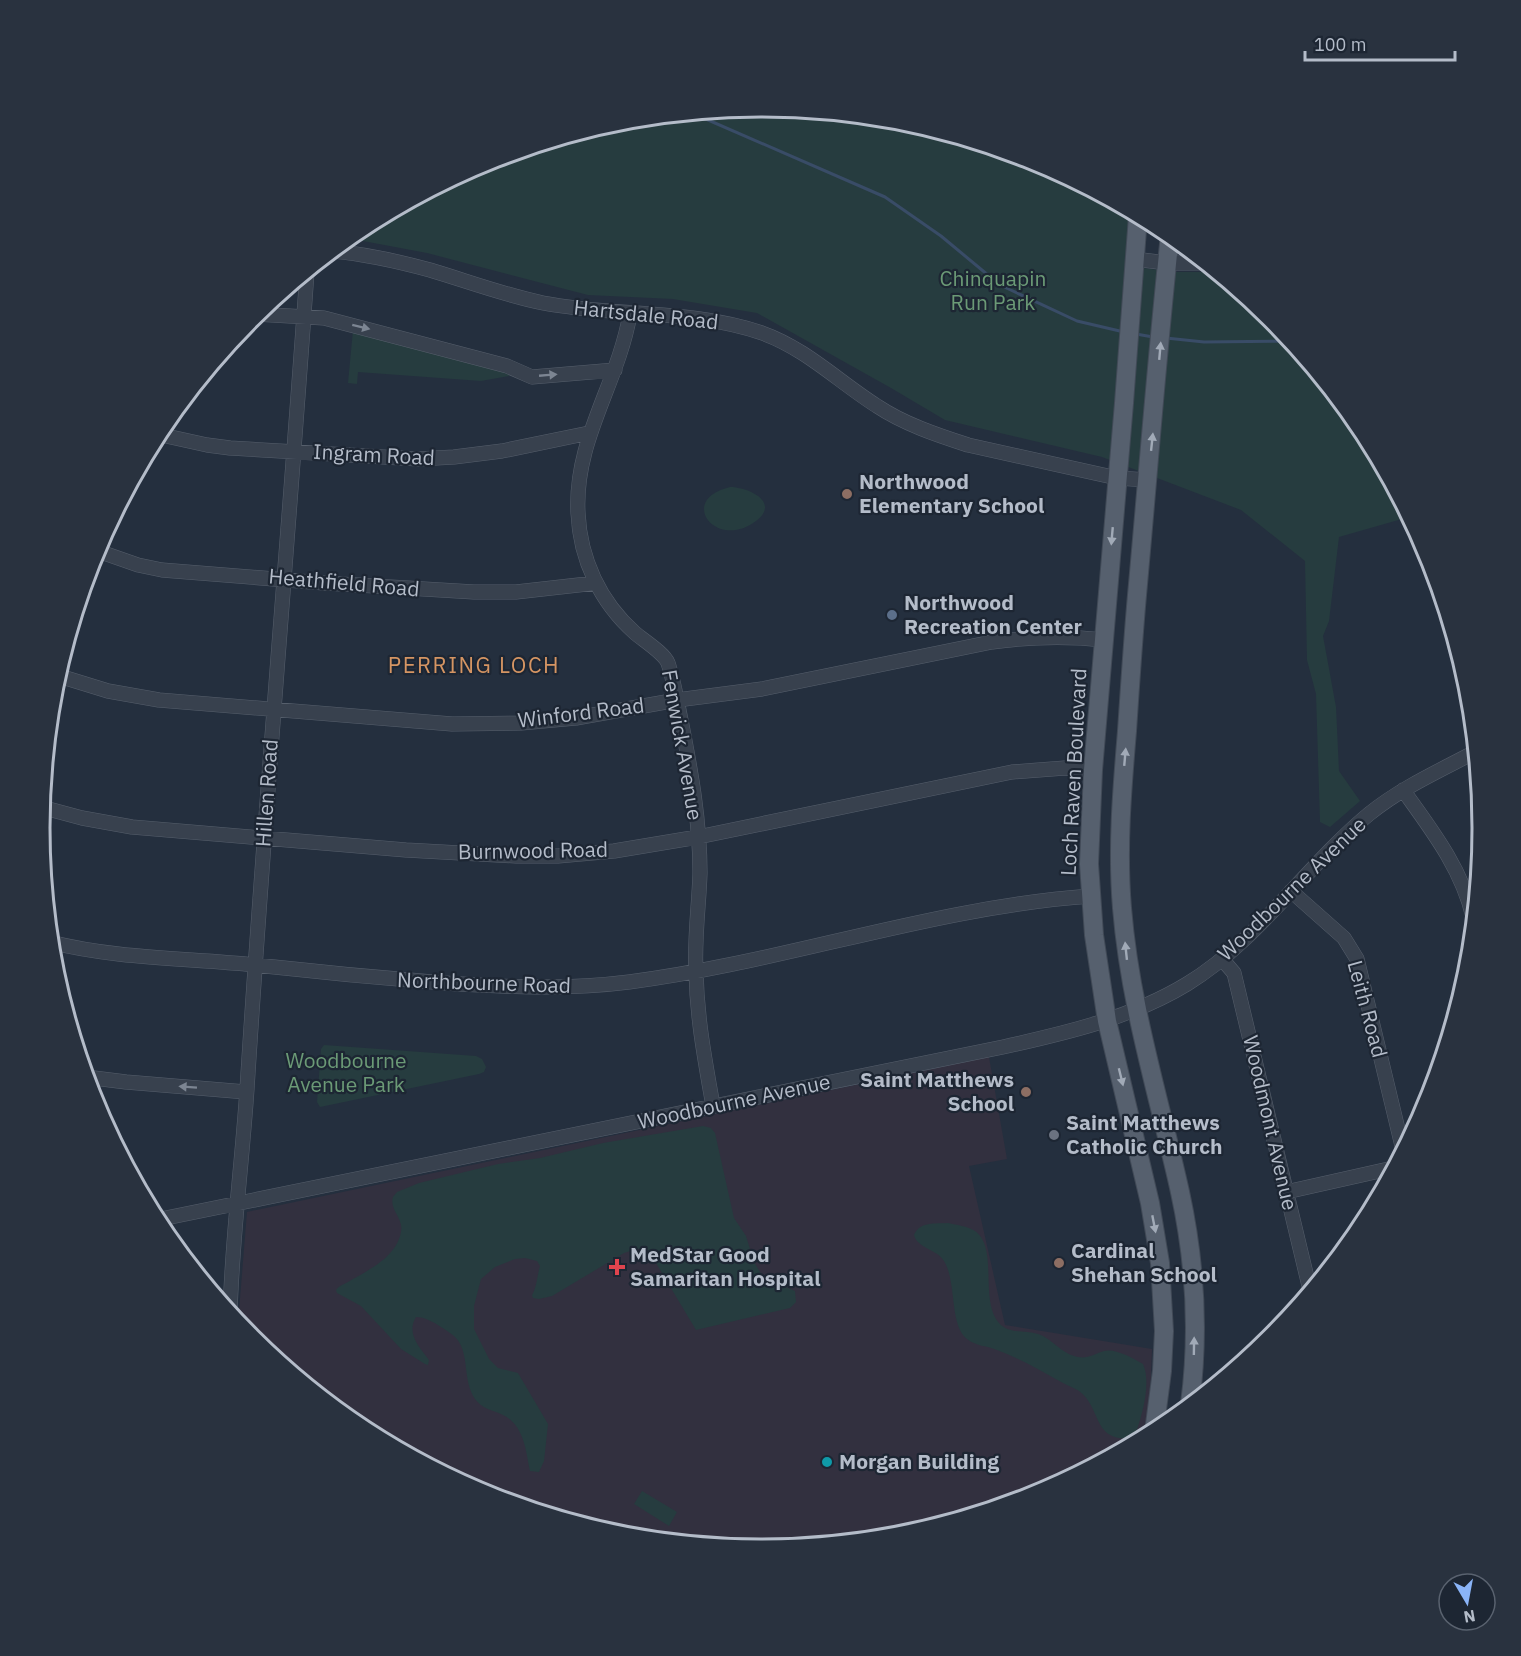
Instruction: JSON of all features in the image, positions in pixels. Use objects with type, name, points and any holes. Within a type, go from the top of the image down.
[{"type":"main road","name":"Loch Raven Boulevard","points":[[1137,225],[1098,702],[1089,864],[1094,935],[1107,1021],[1157,1239],[1164,1331],[1156,1419]]},
{"type":"main road","points":[[1169,246],[1121,806],[1120,862],[1125,935],[1135,1009],[1180,1194],[1187,1236],[1195,1335],[1191,1393]]},
{"type":"main road","points":[[1098,702],[1129,707]]},
{"type":"main road","points":[[1089,864],[1120,862]]},
{"type":"street","name":"Hartsdale Road","points":[[344,252],[371,255],[541,302],[630,314],[702,318],[728,322],[788,344],[879,408],[918,427],[968,445],[1117,478],[1148,480]]},
{"type":"street","points":[[1134,259],[1192,263]]},
{"type":"street","name":"Hillen Road","points":[[231,1302],[305,282]]},
{"type":"street","name":"Fenwick Avenue","points":[[630,314],[615,370],[589,433],[580,471],[578,514],[584,553],[596,583],[621,619],[667,660],[677,700],[692,774],[698,837],[700,876],[695,970],[700,1036],[713,1106]]},
{"type":"street","points":[[268,315],[324,318],[507,366],[532,377],[615,370]]},
{"type":"street","name":"Ingram Road","points":[[167,436],[207,445],[418,459],[454,458],[502,451],[589,433]]},
{"type":"street","name":"Heathfield Road","points":[[105,554],[138,565],[162,570],[324,583],[474,592],[516,592],[596,583]]},
{"type":"street","name":"Winford Road","points":[[66,678],[108,691],[159,700],[452,724],[511,723],[576,717],[762,688],[992,642],[1051,637],[1104,640]]},
{"type":"street","name":"Woodbourne Avenue","points":[[166,1218],[1021,1043],[1107,1021],[1165,997],[1188,984],[1243,942],[1370,813],[1403,790],[1467,756]]},
{"type":"street","name":"Burnwood Road","points":[[50,810],[132,827],[406,850],[558,856],[614,851],[698,837],[1012,772],[1065,768],[1093,770]]},
{"type":"street","points":[[1403,790],[1452,862],[1468,897]]},
{"type":"street","name":"Leith Road","points":[[1291,891],[1344,938],[1357,959],[1399,1139]]},
{"type":"street","name":"Northbourne Road","points":[[59,944],[100,952],[317,973],[529,988],[587,986],[628,982],[695,970],[1010,905],[1091,896]]},
{"type":"street","name":"Woodmont Avenue","points":[[1222,959],[1234,973],[1308,1281]]},
{"type":"street","points":[[95,1078],[246,1092]]},
{"type":"street","points":[[1286,1191],[1383,1170]]},
{"type":"shaded area","name":"MedStar Good Samaritan Hospital","points":[[989,1057],[1007,1159],[969,1166],[1005,1325],[1152,1349],[1150,1403],[1146,1425],[1075,1466],[1033,1485],[945,1515],[853,1533],[760,1539],[714,1537],[668,1533],[576,1515],[488,1485],[446,1466],[365,1419],[292,1363],[239,1311],[247,1212]]},
{"type":"green space","name":"Chinquapin Run Park","points":[[760,117],[853,123],[945,141],[1033,171],[1116,212],[1129,220],[1127,266],[1175,272],[1203,272],[1263,325],[1295,359],[1352,433],[1376,472],[1400,519],[1339,537],[1329,621],[1323,636],[1336,707],[1339,771],[1360,801],[1330,827],[1320,822],[1316,694],[1307,660],[1305,561],[1241,510],[1102,457],[945,420],[757,313],[673,299],[588,295],[427,253],[360,240],[405,212],[446,190],[532,155],[576,141],[622,131],[668,123],[714,119]]},
{"type":"green space","points":[[353,330],[509,371],[509,376],[481,381],[358,372],[357,384],[348,383]]},
{"type":"green space","points":[[730,487],[753,493],[764,502],[763,514],[756,521],[741,529],[728,530],[716,527],[708,520],[704,511],[706,502],[714,493]]},
{"type":"green space","name":"Woodbourne Avenue Park","points":[[324,1045],[476,1056],[482,1059],[486,1067],[484,1072],[479,1074],[320,1107],[317,1102],[321,1049]]},
{"type":"green space","points":[[703,1126],[711,1128],[715,1133],[734,1218],[746,1236],[754,1262],[760,1272],[771,1281],[795,1291],[796,1302],[790,1308],[696,1330],[650,1253],[644,1249],[624,1253],[552,1296],[539,1299],[533,1298],[532,1295],[540,1266],[537,1261],[525,1258],[515,1259],[495,1267],[481,1279],[474,1306],[474,1329],[489,1359],[498,1368],[518,1373],[548,1424],[544,1461],[539,1472],[530,1471],[523,1439],[516,1425],[503,1415],[481,1405],[475,1399],[469,1385],[462,1348],[453,1335],[432,1322],[416,1317],[412,1329],[415,1340],[429,1360],[428,1365],[425,1364],[401,1349],[361,1306],[337,1293],[336,1290],[339,1287],[380,1262],[398,1241],[401,1227],[392,1202],[397,1192],[419,1183],[498,1164]]},
{"type":"green space","points":[[948,1223],[972,1229],[982,1239],[988,1262],[990,1301],[993,1313],[999,1323],[1007,1329],[1038,1334],[1067,1353],[1078,1357],[1088,1357],[1108,1350],[1124,1354],[1143,1364],[1146,1391],[1136,1432],[1126,1438],[1111,1435],[1104,1430],[1086,1398],[1077,1390],[1014,1357],[967,1339],[961,1332],[955,1314],[951,1280],[944,1261],[919,1243],[914,1235],[920,1227]]},
{"type":"green space","points":[[642,1491],[677,1512],[669,1526],[634,1504]]},
{"type":"waterway","points":[[707,120],[885,197],[941,236],[1000,285],[1077,321],[1124,332]]},
{"type":"waterway","points":[[1136,334],[1153,337]]},
{"type":"waterway","points":[[1166,338],[1204,342],[1278,341]]},
{"type":"place","name":"Northwood Elementary School","points":[[847,494]]},
{"type":"place","name":"Northwood Recreation Center","points":[[892,615]]},
{"type":"place","name":"Saint Matthews School","points":[[1026,1092]]},
{"type":"place","name":"Saint Matthews Catholic Church","points":[[1054,1135]]},
{"type":"place","name":"Cardinal Shehan School","points":[[1059,1263]]},
{"type":"place","name":"MedStar Good Samaritan Hospital","points":[[617,1267]]},
{"type":"place","name":"Morgan Building","points":[[827,1462]]},
{"type":"district","name":"PERRING LOCH","points":[[474,665]]}]
